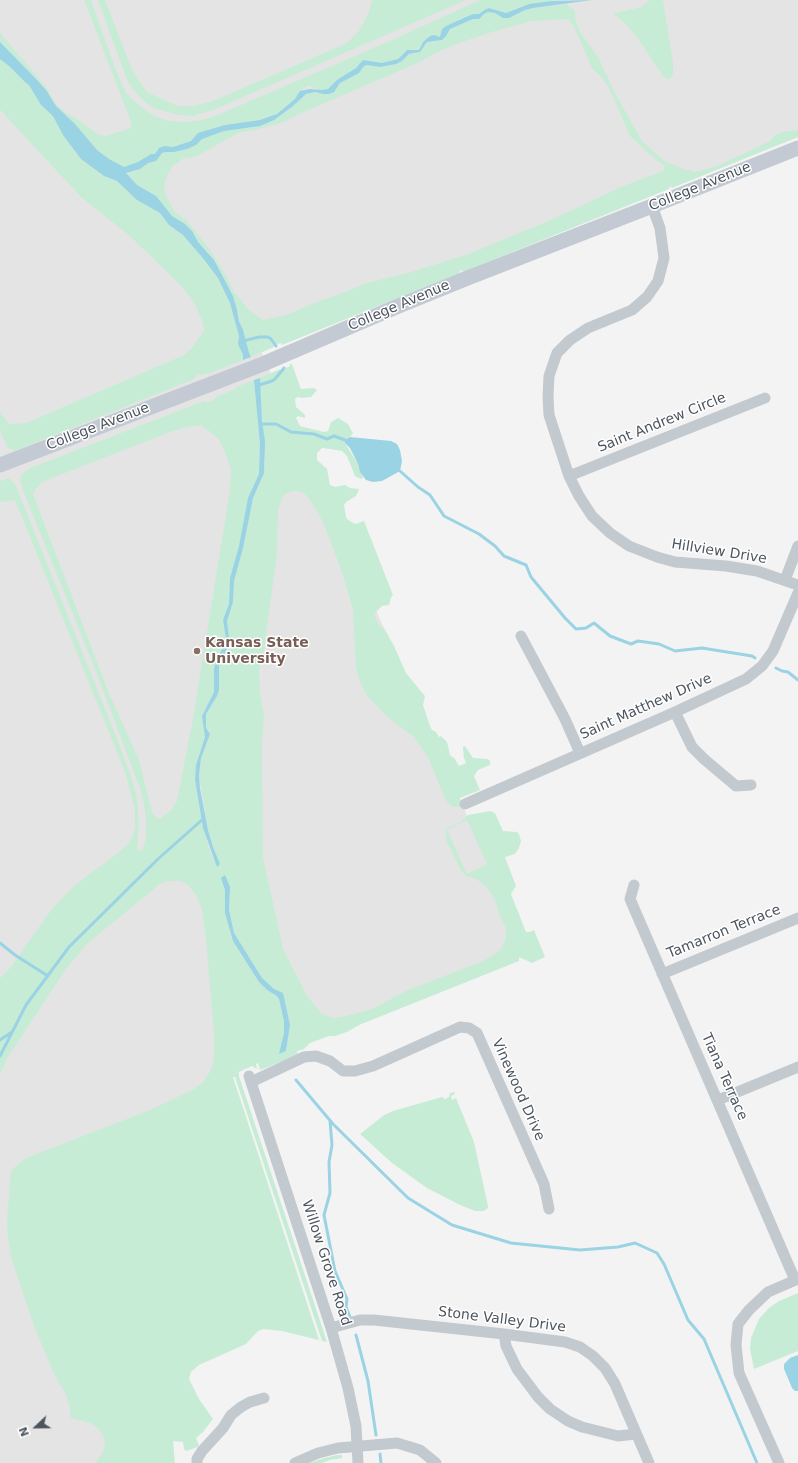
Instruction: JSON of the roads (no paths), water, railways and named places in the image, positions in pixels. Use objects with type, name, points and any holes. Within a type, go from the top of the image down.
[{"type":"street","name":"College Avenue","points":[[0,465],[263,364],[465,278],[798,148]]},
{"type":"street","name":"Hillview Drive","points":[[652,206],[660,228],[664,258],[658,281],[647,297],[632,310],[588,328],[570,340],[557,353],[549,376],[549,415],[569,476],[579,496],[592,516],[610,533],[630,546],[656,557],[675,562],[726,566],[757,571],[798,585]]},
{"type":"street","name":"Saint Andrew Circle","points":[[569,476],[765,398]]},
{"type":"street","points":[[785,580],[798,546]]},
{"type":"street","name":"Saint Matthew Drive","points":[[465,804],[675,712],[746,679],[762,666],[773,651],[798,593]]},
{"type":"street","points":[[521,636],[565,719],[580,753]]},
{"type":"street","points":[[675,712],[692,747],[704,759],[736,786],[751,785]]},
{"type":"street","name":"Tiana Terrace","points":[[634,885],[630,899],[797,1280]]},
{"type":"street","name":"Tamarron Terrace","points":[[662,974],[798,918]]},
{"type":"street","name":"Vinewood Drive","points":[[250,1079],[304,1057],[316,1056],[330,1061],[344,1071],[356,1070],[373,1066],[460,1028],[469,1028],[477,1034],[541,1177],[544,1184],[549,1209]]},
{"type":"street","points":[[718,1100],[798,1067]]},
{"type":"street","name":"Willow Grove Road","points":[[250,1079],[331,1328],[348,1388],[356,1426],[358,1463]]},
{"type":"street","points":[[779,1463],[739,1373],[736,1346],[738,1324],[749,1310],[768,1292],[797,1280]]},
{"type":"street","name":"Stone Valley Drive","points":[[331,1328],[360,1320],[374,1320],[504,1334],[565,1342],[580,1347],[593,1356],[605,1368],[615,1384],[649,1463]]},
{"type":"street","points":[[504,1334],[506,1346],[517,1369],[538,1397],[550,1409],[568,1421],[595,1431],[618,1436],[636,1434]]},
{"type":"street","points":[[197,1463],[197,1459],[202,1451],[223,1428],[231,1415],[250,1402],[264,1398]]},
{"type":"street","points":[[295,1463],[318,1453],[338,1448],[397,1443],[420,1450],[436,1463]]},
{"type":"water","points":[[592,0],[533,8],[525,10],[509,18],[503,18],[495,13],[488,12],[479,19],[473,19],[450,29],[442,40],[427,42],[420,52],[409,54],[402,61],[396,64],[380,67],[366,65],[359,73],[340,83],[334,92],[329,94],[315,92],[306,94],[274,120],[260,126],[224,131],[202,139],[196,145],[187,149],[162,153],[156,161],[148,163],[140,169],[126,173],[137,185],[156,196],[172,216],[185,224],[214,260],[233,296],[239,321],[251,357],[243,360],[243,355],[238,344],[239,336],[230,303],[218,278],[202,257],[183,235],[169,225],[160,213],[137,200],[117,181],[104,176],[81,159],[63,135],[53,116],[41,105],[29,85],[0,59],[0,42],[46,90],[56,106],[75,124],[97,150],[109,159],[124,167],[138,162],[151,154],[155,154],[159,148],[165,146],[173,147],[191,141],[198,133],[225,125],[260,120],[277,114],[295,99],[300,91],[310,89],[328,89],[337,80],[356,68],[363,60],[382,63],[398,59],[407,50],[419,50],[423,42],[430,36],[434,35],[440,37],[442,29],[446,26],[473,14],[479,14],[486,9],[489,8],[506,13],[529,4],[552,1]]},
{"type":"water","points":[[260,378],[262,421],[265,441],[264,473],[253,498],[243,548],[234,581],[233,602],[227,621],[229,644],[219,666],[219,690],[206,714],[206,728],[210,734],[201,758],[199,775],[200,789],[208,830],[220,864],[217,867],[203,828],[195,780],[196,765],[205,737],[202,716],[214,692],[214,668],[226,639],[223,620],[229,604],[230,578],[239,546],[248,498],[259,474],[260,444],[254,380]]},
{"type":"water","points":[[350,437],[391,441],[397,444],[402,461],[400,471],[382,481],[373,482],[366,480],[360,472],[358,464],[350,448],[345,443],[345,440]]},
{"type":"water","points":[[225,875],[230,887],[229,910],[234,933],[262,978],[274,989],[283,993],[290,1025],[286,1051],[279,1054],[284,1033],[284,1021],[279,999],[259,982],[233,941],[225,913],[225,890],[221,878]]},
{"type":"water","points":[[798,1355],[798,1391],[795,1391],[792,1388],[784,1369],[784,1364],[790,1358]]},
{"type":"waterway","points":[[243,341],[259,337],[268,337],[276,346]]},
{"type":"waterway","points":[[259,385],[275,379],[284,368]]},
{"type":"waterway","points":[[261,424],[276,424],[291,432],[314,434],[327,439],[334,436],[345,440]]},
{"type":"waterway","points":[[400,471],[418,487],[430,495],[444,516],[479,534],[495,546],[504,556],[526,565],[531,577],[576,629],[586,628],[594,623],[610,636],[631,644],[638,641],[659,644],[675,651],[702,648],[752,656],[755,658]]},
{"type":"waterway","points":[[776,668],[788,672],[798,680]]},
{"type":"waterway","points":[[0,1056],[26,1005],[69,947],[158,859],[203,819]]},
{"type":"waterway","points":[[0,943],[15,955],[48,976]]},
{"type":"waterway","points":[[0,1040],[12,1032]]},
{"type":"waterway","points":[[296,1080],[333,1124],[408,1198],[452,1225],[511,1243],[580,1250],[618,1247],[635,1243],[657,1253],[664,1264],[688,1320],[704,1339],[757,1463]]},
{"type":"waterway","points":[[330,1121],[332,1145],[329,1162],[330,1193],[324,1215],[335,1271],[347,1299],[346,1307],[350,1317]]},
{"type":"waterway","points":[[356,1335],[368,1381],[376,1435]]},
{"type":"waterway","points":[[380,1454],[381,1463]]},
{"type":"place","name":"Kansas State University","points":[[197,651]]}]
